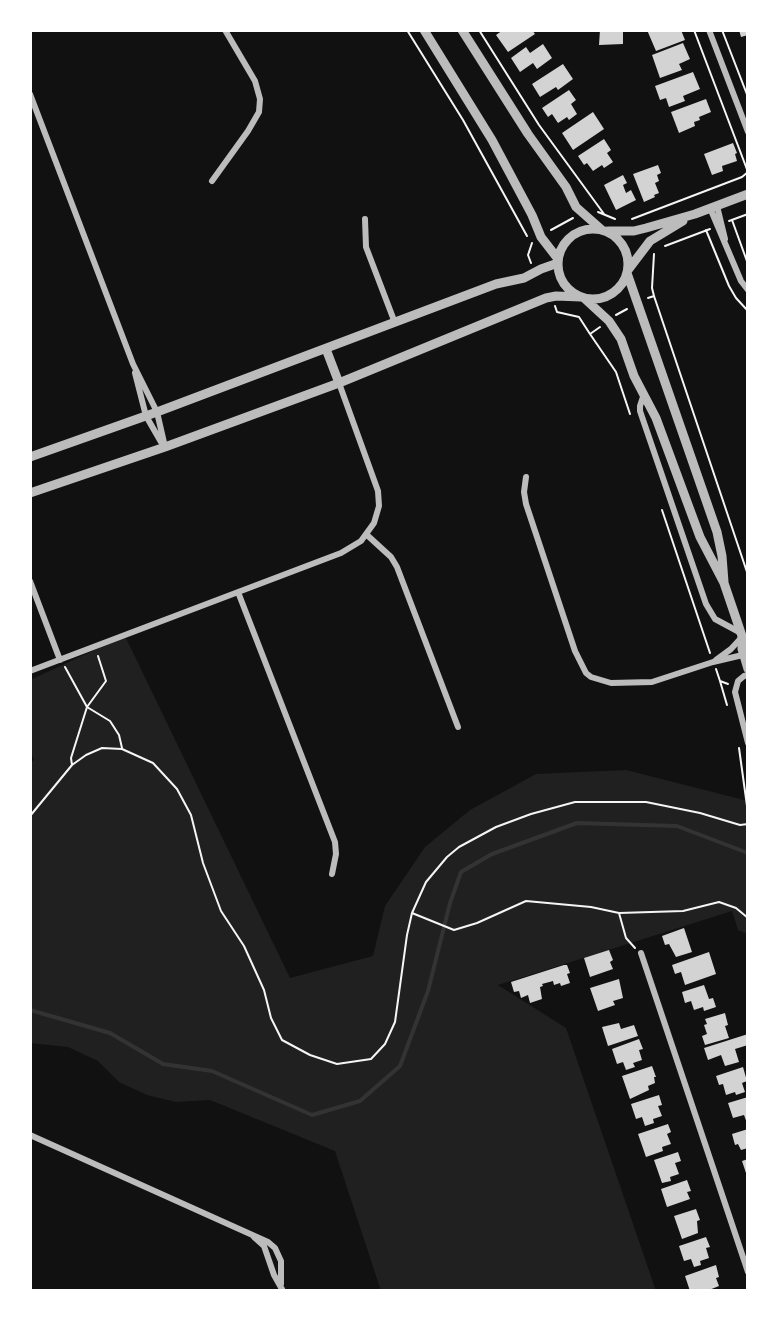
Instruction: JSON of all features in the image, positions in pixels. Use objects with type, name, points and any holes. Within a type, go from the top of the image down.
[{"type":"street","points":[[212,180],[260,112],[260,99],[255,81],[225,30]]},
{"type":"street","points":[[424,30],[492,140],[541,237],[558,261]]},
{"type":"street","points":[[462,30],[581,213],[604,231],[616,237],[624,247],[637,303],[717,532],[724,584]]},
{"type":"street","points":[[709,30],[748,132]]},
{"type":"street","points":[[30,94],[133,364],[157,412],[165,447]]},
{"type":"street","points":[[748,194],[695,214],[639,230],[587,229],[574,235],[563,245],[558,261],[560,277],[565,286],[609,321],[621,339],[634,376],[656,418],[700,537],[724,584],[742,635],[748,669]]},
{"type":"street","points":[[713,207],[727,248],[741,281],[748,290]]},
{"type":"street","points":[[30,493],[165,447],[339,383],[552,297],[594,300],[609,296],[621,287],[628,272],[655,237],[695,214]]},
{"type":"street","points":[[365,219],[366,247],[395,323]]},
{"type":"street","points":[[30,457],[157,412],[496,284],[521,279],[558,261]]},
{"type":"street","points":[[30,672],[341,553],[356,546],[367,535],[377,514],[378,490],[326,349]]},
{"type":"street","points":[[133,364],[146,416],[165,447]]},
{"type":"street","points":[[644,394],[640,411],[706,604],[715,619],[742,635],[748,645]]},
{"type":"street","points":[[526,477],[524,492],[526,504],[575,651],[586,673],[591,677],[611,683],[652,682],[713,662],[746,655]]},
{"type":"street","points":[[367,535],[391,557],[397,567],[458,727]]},
{"type":"street","points":[[30,581],[60,660]]},
{"type":"street","points":[[238,592],[335,842],[336,854],[332,874]]},
{"type":"street","points":[[713,662],[731,649],[742,635]]},
{"type":"street","points":[[748,675],[742,677],[736,687],[736,698],[748,743]]},
{"type":"street","points":[[641,953],[748,1272]]},
{"type":"street","points":[[30,1135],[268,1242],[275,1248],[281,1261],[283,1291]]},
{"type":"street","points":[[252,1234],[264,1246],[274,1275],[281,1284]]},
{"type":"path","points":[[407,30],[463,120],[531,244]]},
{"type":"path","points":[[479,30],[539,125],[604,214]]},
{"type":"path","points":[[624,222],[742,177],[748,172],[694,30]]},
{"type":"path","points":[[723,30],[748,97]]},
{"type":"path","points":[[535,272],[528,255],[531,244],[541,237],[587,208],[615,219]]},
{"type":"path","points":[[748,214],[648,248],[655,255],[652,288],[654,296],[748,575]]},
{"type":"path","points":[[634,218],[639,230]]},
{"type":"path","points":[[732,220],[748,264]]},
{"type":"path","points":[[706,230],[729,286],[736,298],[748,310]]},
{"type":"path","points":[[590,334],[637,303],[654,296]]},
{"type":"path","points":[[552,297],[557,312],[579,317],[616,372],[631,417]]},
{"type":"path","points":[[661,505],[728,708]]},
{"type":"path","points":[[72,765],[71,758],[87,707],[106,681],[95,647]]},
{"type":"path","points":[[60,660],[87,707],[110,721],[119,735],[122,749]]},
{"type":"path","points":[[720,681],[736,687]]},
{"type":"path","points":[[738,745],[748,813]]},
{"type":"path","points":[[30,816],[72,765],[102,748],[122,749],[153,763],[177,789],[191,815],[203,863],[221,911],[244,946],[264,990],[271,1018],[282,1040],[310,1055],[337,1064],[370,1059],[385,1044],[395,1022],[412,913],[426,882],[447,857],[459,847],[505,824],[575,802],[646,802],[700,813],[740,825],[748,824]]},
{"type":"path","points":[[412,913],[454,930],[477,923],[526,901],[591,907],[619,913],[683,911],[719,902],[735,908],[748,918]]},
{"type":"path","points":[[619,913],[626,938],[641,953]]},
{"type":"shaded area","points":[[125,636],[290,978],[373,956],[385,906],[425,847],[470,810],[536,774],[626,770],[748,801],[748,934],[738,930],[732,911],[498,985],[566,1028],[656,1291],[381,1291],[335,1151],[210,1100],[176,1102],[147,1095],[119,1082],[98,1061],[68,1047],[30,1043],[30,763],[34,760],[30,750],[30,680]]},
{"type":"building","points":[[503,30],[532,30],[535,34],[508,52],[496,35]]},
{"type":"building","points":[[600,30],[623,30],[623,44],[599,45]]},
{"type":"building","points":[[647,30],[681,30],[685,40],[656,51]]},
{"type":"building","points":[[739,30],[748,30],[748,35],[741,37]]},
{"type":"building","points":[[683,43],[690,59],[679,64],[682,70],[660,78],[652,55]]},
{"type":"building","points":[[543,44],[552,58],[537,69],[533,63],[520,72],[511,58],[526,47],[530,53]]},
{"type":"building","points":[[563,64],[573,79],[558,90],[556,87],[540,97],[532,84]]},
{"type":"building","points":[[693,72],[700,89],[683,96],[685,101],[669,107],[666,98],[660,100],[655,86]]},
{"type":"building","points":[[569,90],[576,100],[571,104],[577,114],[569,120],[567,117],[558,123],[552,114],[548,117],[542,108]]},
{"type":"building","points":[[706,99],[711,112],[699,117],[700,120],[694,122],[695,126],[679,133],[671,112]]},
{"type":"building","points":[[593,112],[604,129],[573,150],[562,133]]},
{"type":"building","points":[[604,139],[611,150],[607,153],[613,162],[593,171],[587,163],[584,165],[578,156]]},
{"type":"building","points":[[733,143],[737,161],[722,166],[723,171],[712,175],[704,154]]},
{"type":"building","points":[[658,165],[661,173],[657,175],[659,181],[655,183],[659,193],[644,202],[633,174]]},
{"type":"building","points":[[623,175],[627,183],[623,185],[626,193],[631,190],[636,200],[616,210],[604,185]]},
{"type":"building","points":[[684,928],[692,952],[676,957],[669,944],[665,945],[662,936]]},
{"type":"building","points":[[609,950],[613,960],[610,962],[613,969],[590,977],[584,958]]},
{"type":"building","points":[[709,952],[716,974],[685,985],[681,972],[675,974],[672,965]]},
{"type":"building","points":[[567,965],[570,973],[567,974],[570,983],[561,986],[560,983],[554,985],[553,981],[542,984],[543,986],[540,987],[542,999],[530,1003],[528,995],[521,998],[519,991],[514,992],[511,982]]},
{"type":"building","points":[[619,979],[623,998],[613,1001],[615,1005],[598,1011],[590,988]]},
{"type":"building","points":[[704,985],[709,999],[713,998],[716,1007],[704,1011],[703,1007],[694,1010],[691,1001],[685,1003],[682,992]]},
{"type":"building","points":[[725,1013],[728,1025],[725,1026],[729,1038],[705,1045],[702,1036],[707,1034],[705,1019]]},
{"type":"building","points":[[619,1023],[621,1029],[634,1025],[638,1036],[608,1046],[602,1027]]},
{"type":"building","points":[[748,1034],[748,1045],[735,1049],[739,1062],[725,1066],[721,1055],[708,1060],[704,1048]]},
{"type":"building","points":[[639,1039],[643,1049],[639,1050],[642,1060],[633,1063],[635,1067],[626,1070],[623,1062],[617,1064],[612,1049]]},
{"type":"building","points":[[652,1066],[656,1077],[654,1077],[655,1083],[648,1086],[649,1090],[630,1099],[622,1076]]},
{"type":"building","points":[[743,1067],[747,1081],[742,1083],[745,1092],[726,1095],[723,1084],[719,1085],[716,1076]]},
{"type":"building","points":[[659,1095],[662,1105],[658,1106],[662,1116],[653,1119],[654,1123],[645,1126],[642,1117],[636,1119],[631,1104]]},
{"type":"building","points":[[748,1097],[748,1126],[744,1115],[733,1118],[728,1103]]},
{"type":"building","points":[[668,1124],[671,1132],[667,1134],[671,1144],[662,1147],[663,1151],[646,1157],[638,1134]]},
{"type":"building","points":[[748,1129],[748,1148],[741,1150],[738,1144],[735,1145],[732,1134]]},
{"type":"building","points":[[678,1152],[681,1161],[675,1163],[679,1174],[670,1177],[671,1181],[662,1183],[654,1160]]},
{"type":"building","points":[[748,1159],[748,1172],[746,1173],[742,1161]]},
{"type":"building","points":[[687,1180],[691,1191],[687,1192],[690,1199],[667,1207],[661,1189]]},
{"type":"building","points":[[696,1209],[700,1220],[697,1221],[698,1233],[682,1239],[674,1216]]},
{"type":"building","points":[[706,1237],[710,1247],[706,1248],[709,1258],[700,1261],[701,1265],[694,1267],[691,1259],[684,1261],[679,1246]]},
{"type":"building","points":[[716,1265],[719,1277],[716,1278],[719,1286],[709,1291],[698,1291],[698,1289],[690,1291],[685,1276]]},
{"type":"waterway","points":[[30,1010],[110,1033],[163,1064],[212,1071],[312,1115],[360,1101],[400,1066],[428,991],[450,903],[461,872],[492,854],[577,823],[677,826],[748,853]]}]
